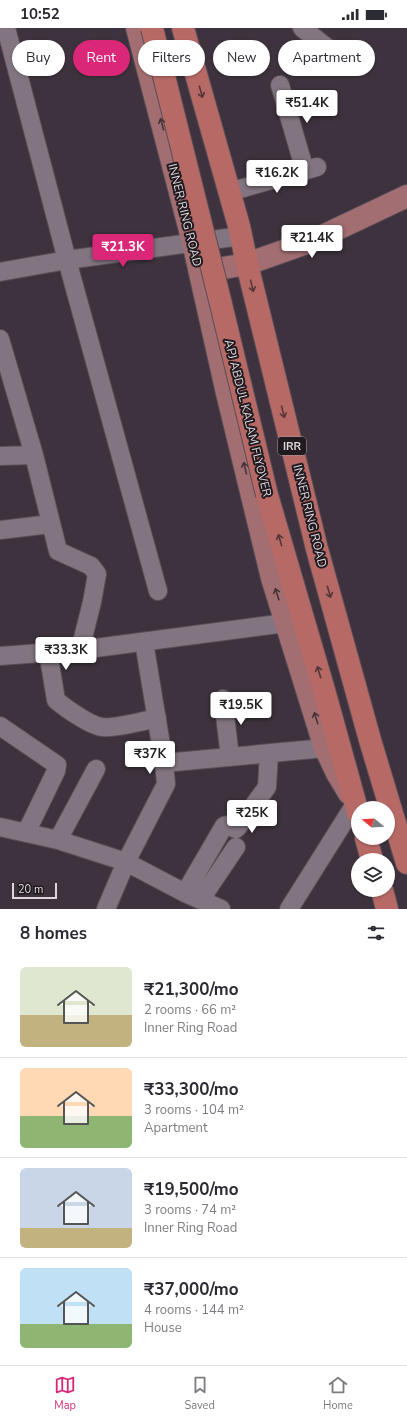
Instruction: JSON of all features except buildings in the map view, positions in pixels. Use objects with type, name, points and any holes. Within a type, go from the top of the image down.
[{"type":"highway","name":"APJ ABDUL KALAM FLYOVER","points":[[152,28],[212,266],[267,494],[355,801]]},
{"type":"highway","name":"INNER RING ROAD","points":[[185,29],[241,236],[317,548],[370,740],[407,863]]},
{"type":"highway","points":[[384,897],[387,909]]},
{"type":"main road","name":"INNER RING ROAD","points":[[137,28],[193,242],[227,393],[272,578],[325,748],[353,801]]},
{"type":"main road","points":[[200,272],[247,264],[312,241],[407,196]]},
{"type":"street","points":[[6,28],[67,260],[158,591]]},
{"type":"street","points":[[302,28],[317,40]]},
{"type":"street","points":[[229,192],[311,169],[280,85]]},
{"type":"street","points":[[0,272],[67,260],[241,236]]},
{"type":"street","points":[[0,339],[34,455],[58,551],[91,566],[97,574],[92,602],[80,650]]},
{"type":"street","points":[[0,456],[34,455]]},
{"type":"street","points":[[0,530],[51,524]]},
{"type":"street","points":[[0,656],[80,650],[286,623]]},
{"type":"street","points":[[106,909],[126,862],[166,784],[164,763],[144,642]]},
{"type":"street","points":[[48,652],[56,700],[61,705],[94,725],[106,727],[157,718]]},
{"type":"street","points":[[223,699],[230,757]]},
{"type":"street","points":[[0,726],[57,765],[56,771],[26,833]]},
{"type":"street","points":[[164,763],[325,748]]},
{"type":"street","points":[[193,896],[224,826],[227,825],[236,829],[268,787],[269,753]]},
{"type":"street","points":[[58,840],[96,769]]},
{"type":"street","points":[[289,909],[351,817]]},
{"type":"street","points":[[0,827],[58,840],[126,862],[219,909]]},
{"type":"street","points":[[193,896],[236,847]]}]
